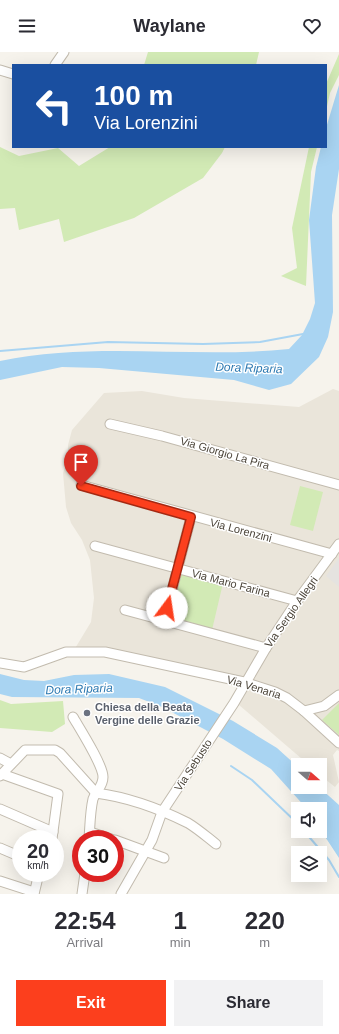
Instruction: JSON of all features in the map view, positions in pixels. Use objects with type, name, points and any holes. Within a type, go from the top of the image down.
[{"type":"street","points":[[56,64],[64,52]]},
{"type":"street","points":[[0,70],[12,74]]},
{"type":"street","name":"Via Giorgio La Pira","points":[[110,424],[162,436],[339,485]]},
{"type":"street","name":"Via Lorenzini","points":[[81,486],[332,554]]},
{"type":"street","points":[[164,621],[191,517]]},
{"type":"street","name":"Via Sergio Allegri","points":[[244,682],[297,601],[339,544]]},
{"type":"street","name":"Via Mario Farina","points":[[96,546],[297,601]]},
{"type":"street","points":[[125,610],[266,648]]},
{"type":"street","name":"Via Venaria","points":[[0,663],[24,667],[66,652],[105,652],[244,682],[275,692],[287,698],[304,711],[339,743]]},
{"type":"street","name":"Via Sebusto","points":[[121,894],[155,833],[162,812],[234,703],[244,682]]},
{"type":"street","points":[[304,711],[324,706],[339,695]]},
{"type":"street","points":[[73,717],[92,751],[103,776],[102,785],[96,792],[93,800],[90,830]]},
{"type":"street","points":[[53,830],[58,794],[1,775],[25,750],[55,750],[60,753],[96,792],[135,801],[162,812],[189,824],[216,844]]},
{"type":"street","points":[[0,758],[11,764]]},
{"type":"street","points":[[0,809],[40,830]]},
{"type":"street","points":[[124,843],[164,858]]},
{"type":"street","points":[[0,848],[12,853]]},
{"type":"street","points":[[0,881],[34,893],[37,882]]},
{"type":"street","points":[[82,894],[83,882]]},
{"type":"shaded area","points":[[333,389],[339,391],[339,751],[337,750],[333,755],[339,782],[335,787],[327,781],[327,758],[301,758],[239,705],[247,687],[104,656],[71,655],[91,622],[94,598],[90,560],[82,540],[71,523],[66,507],[63,473],[68,460],[68,445],[72,430],[104,393],[142,391],[184,398],[299,407]]},
{"type":"shaded area","points":[[339,558],[339,587],[326,576]]},
{"type":"green space","points":[[148,52],[259,52],[256,64],[144,64]]},
{"type":"green space","points":[[339,54],[339,75],[330,93],[327,106],[327,82]]},
{"type":"green space","points":[[0,147],[19,156],[58,148],[79,166],[108,148],[224,148],[203,178],[134,218],[64,242],[59,219],[19,230],[15,208],[0,209]]},
{"type":"green space","points":[[309,148],[317,148],[311,172],[306,286],[281,276],[297,268],[292,228]]},
{"type":"green space","points":[[300,486],[323,492],[313,531],[290,525]]},
{"type":"green space","points":[[181,572],[223,583],[212,630],[169,619]]},
{"type":"green space","points":[[0,700],[11,704],[63,701],[65,724],[52,732],[0,728]]},
{"type":"green space","points":[[339,703],[339,735],[322,720]]},
{"type":"water","name":"Dora Riparia","points":[[339,85],[339,169],[332,215],[333,312],[328,337],[319,357],[291,384],[269,390],[234,380],[99,368],[62,367],[0,380],[0,361],[36,355],[108,351],[253,352],[289,349],[302,335],[310,319],[315,303],[309,220],[316,167],[321,148],[327,148],[327,125]]},
{"type":"water","name":"Dora Riparia","points":[[0,674],[24,680],[44,681],[74,675],[109,674],[165,687],[233,721],[277,748],[291,761],[291,791],[271,769],[223,739],[162,707],[139,698],[12,697],[0,694]]},
{"type":"water","points":[[294,794],[327,794],[339,805],[339,858],[326,838],[327,802],[301,802]]},
{"type":"waterway","points":[[0,351],[108,342],[203,344],[260,342],[303,334]]},
{"type":"waterway","points":[[231,766],[252,780],[291,817]]},
{"type":"waterway","points":[[310,838],[329,860],[339,877]]},
{"type":"place","name":"Chiesa della Beata Vergine delle Grazie","points":[[87,713]]},
{"type":"route","points":[[81,486],[191,517],[167,608]]}]
